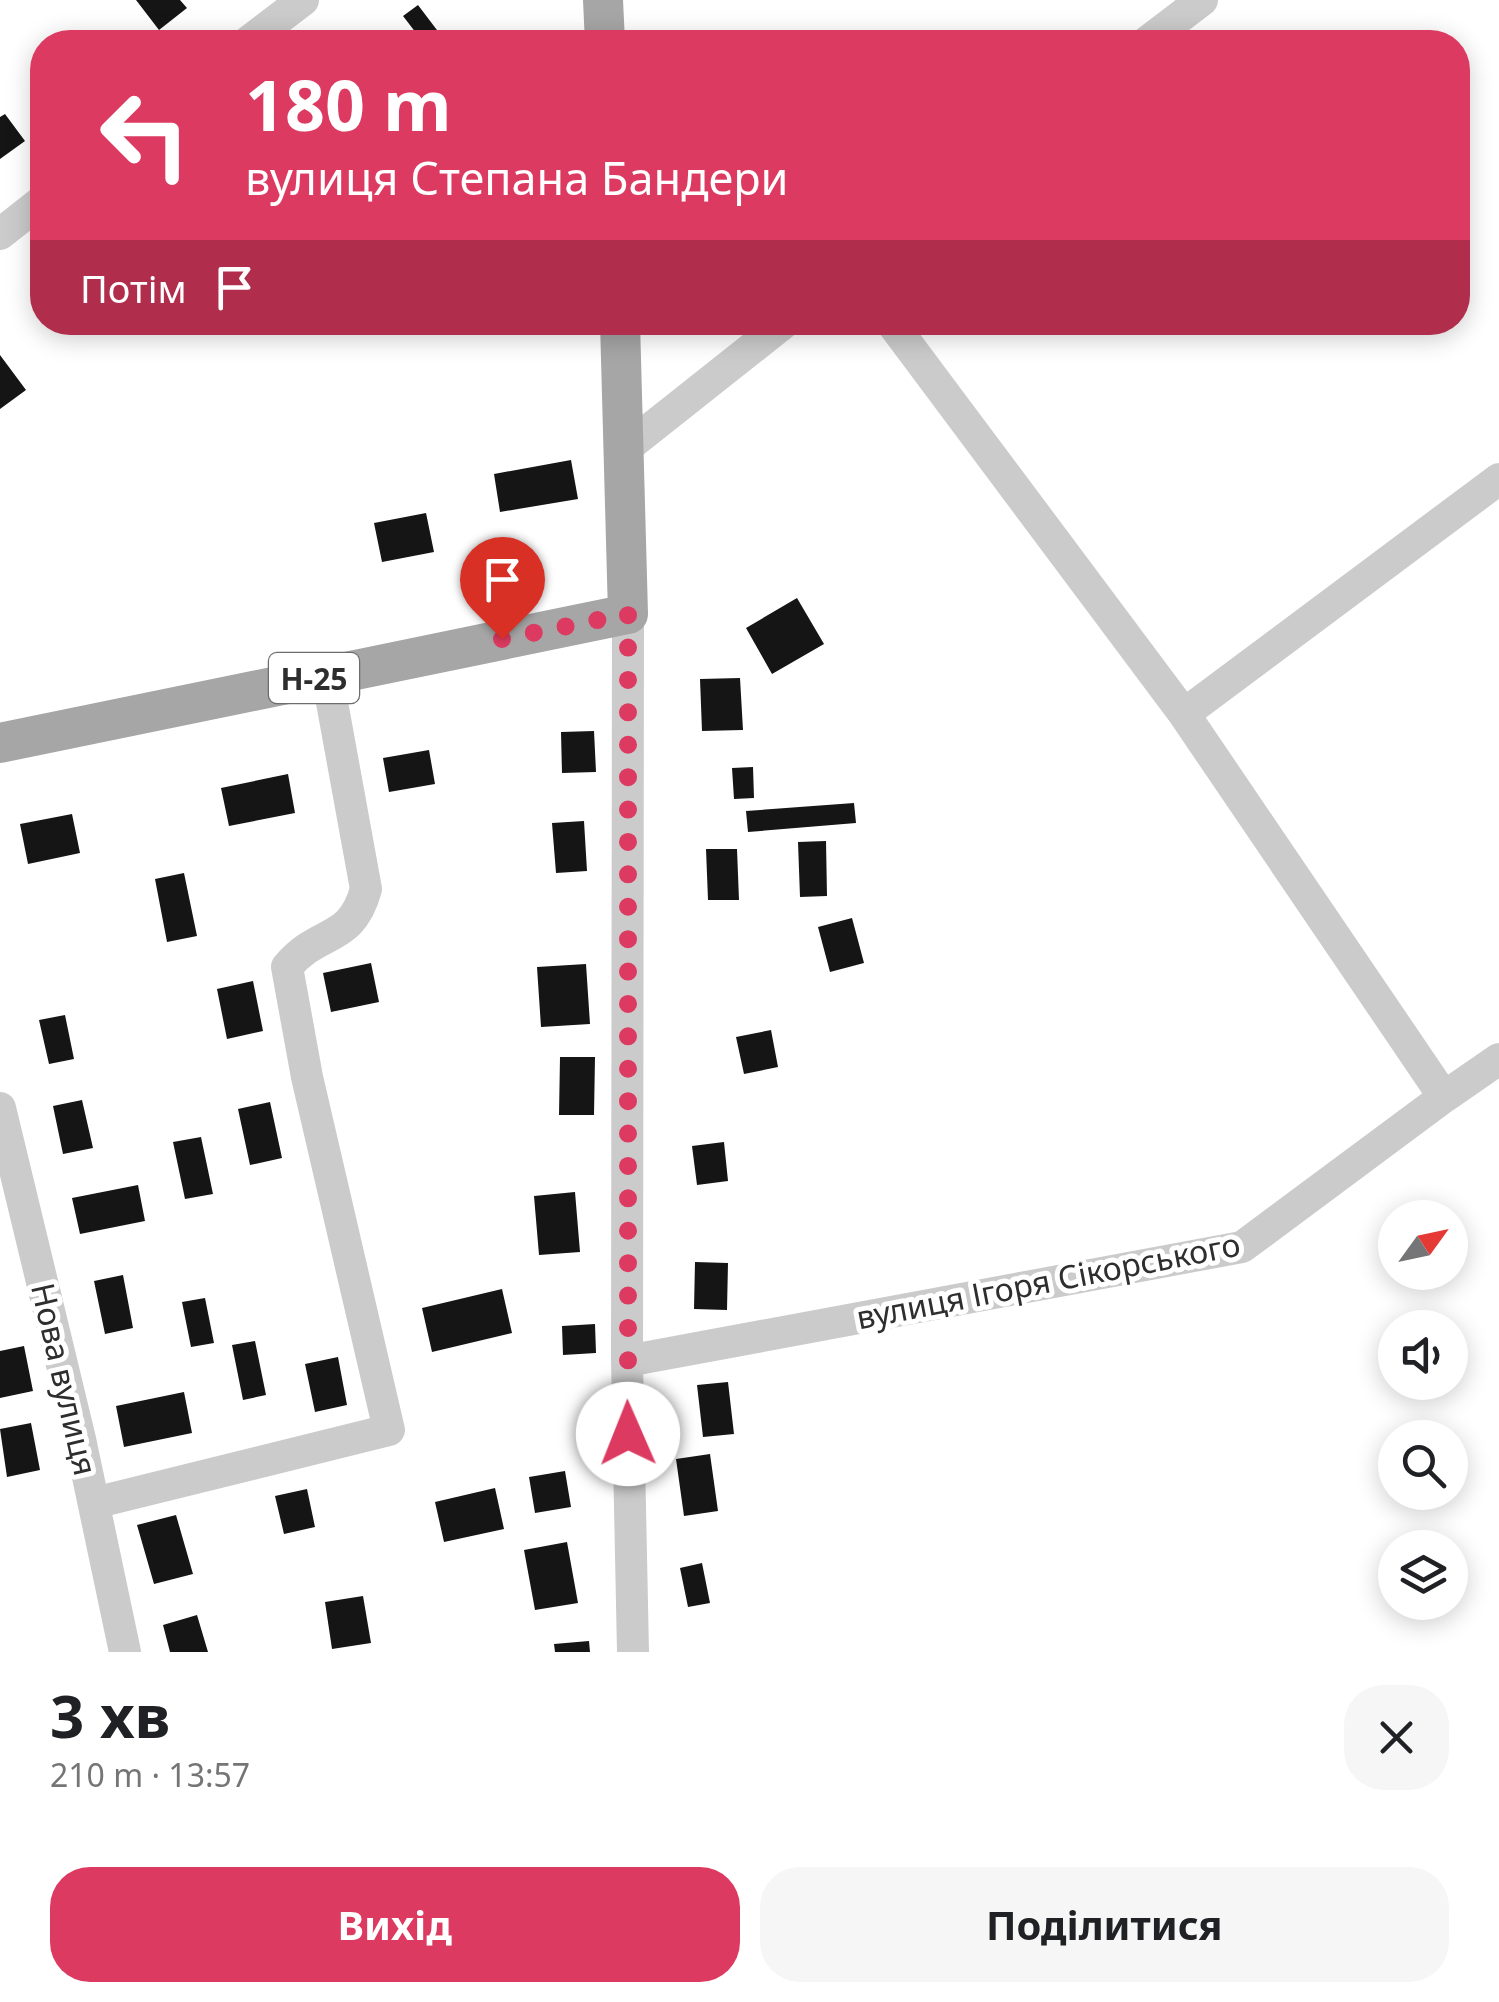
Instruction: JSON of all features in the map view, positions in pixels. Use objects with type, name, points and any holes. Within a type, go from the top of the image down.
[{"type":"main road","points":[[602,0],[604,30]]},
{"type":"main road","points":[[621,335],[628,614]]},
{"type":"main road","name":"Н-25","points":[[0,743],[628,614]]},
{"type":"street","points":[[264,30],[303,0]]},
{"type":"street","points":[[1163,30],[1202,0]]},
{"type":"street","points":[[0,234],[30,210]]},
{"type":"street","points":[[626,448],[769,335]]},
{"type":"street","points":[[901,335],[1184,714],[1444,1097]]},
{"type":"street","points":[[1184,714],[1499,479]]},
{"type":"street","points":[[628,614],[627,1361],[633,1652]]},
{"type":"street","points":[[94,1503],[388,1430],[307,1077],[287,967],[302,948],[340,932],[358,917],[366,889],[327,675]]},
{"type":"street","name":"вулиця Ігоря Сікорського","points":[[627,1361],[1242,1248],[1499,1058]]},
{"type":"street","name":"Нова вулиця","points":[[0,1108],[94,1503],[124,1652]]},
{"type":"building","points":[[136,0],[180,0],[187,8],[159,30]]},
{"type":"building","points":[[418,5],[437,30],[414,30],[403,16]]},
{"type":"building","points":[[5,114],[25,141],[0,159],[0,117]]},
{"type":"building","points":[[0,355],[26,390],[0,409]]},
{"type":"building","points":[[571,460],[578,499],[500,512],[494,474]]},
{"type":"building","points":[[426,513],[434,552],[382,562],[374,523]]},
{"type":"building","points":[[797,598],[824,644],[772,674],[746,628]]},
{"type":"building","points":[[740,678],[743,730],[702,731],[700,679]]},
{"type":"building","points":[[594,731],[596,772],[562,773],[561,732]]},
{"type":"building","points":[[429,750],[435,784],[389,792],[383,758]]},
{"type":"building","points":[[753,767],[754,798],[734,799],[732,768]]},
{"type":"building","points":[[288,774],[295,813],[229,826],[221,788]]},
{"type":"building","points":[[854,803],[856,823],[748,832],[746,811]]},
{"type":"building","points":[[72,814],[80,853],[28,864],[20,824]]},
{"type":"building","points":[[584,821],[587,871],[556,873],[552,823]]},
{"type":"building","points":[[826,841],[827,896],[800,897],[798,842]]},
{"type":"building","points":[[706,849],[737,849],[739,900],[708,900]]},
{"type":"building","points":[[184,873],[197,936],[167,942],[155,879]]},
{"type":"building","points":[[852,918],[864,963],[830,972],[818,927]]},
{"type":"building","points":[[371,963],[379,1002],[331,1012],[323,973]]},
{"type":"building","points":[[586,964],[590,1024],[541,1027],[537,967]]},
{"type":"building","points":[[253,981],[263,1031],[227,1039],[217,989]]},
{"type":"building","points":[[65,1015],[74,1059],[49,1064],[39,1020]]},
{"type":"building","points":[[771,1030],[778,1067],[744,1074],[736,1037]]},
{"type":"building","points":[[560,1057],[595,1057],[594,1115],[559,1115]]},
{"type":"building","points":[[82,1100],[93,1148],[63,1154],[53,1106]]},
{"type":"building","points":[[270,1102],[282,1158],[250,1165],[238,1109]]},
{"type":"building","points":[[201,1137],[213,1194],[185,1199],[173,1142]]},
{"type":"building","points":[[724,1142],[728,1181],[697,1185],[692,1146]]},
{"type":"building","points":[[138,1185],[145,1221],[80,1234],[72,1198]]},
{"type":"building","points":[[575,1192],[580,1252],[539,1255],[534,1196]]},
{"type":"building","points":[[695,1262],[728,1263],[727,1310],[694,1309]]},
{"type":"building","points":[[123,1275],[133,1328],[105,1334],[94,1281]]},
{"type":"building","points":[[502,1289],[512,1333],[432,1352],[422,1308]]},
{"type":"building","points":[[205,1298],[214,1343],[191,1347],[182,1302]]},
{"type":"building","points":[[595,1324],[596,1353],[563,1355],[562,1326]]},
{"type":"building","points":[[255,1341],[266,1395],[243,1400],[232,1345]]},
{"type":"building","points":[[24,1346],[33,1391],[0,1398],[0,1351]]},
{"type":"building","points":[[338,1357],[347,1405],[315,1412],[305,1364]]},
{"type":"building","points":[[728,1382],[734,1434],[703,1437],[697,1385]]},
{"type":"building","points":[[184,1392],[192,1433],[124,1447],[116,1406]]},
{"type":"building","points":[[31,1423],[40,1470],[7,1477],[0,1429]]},
{"type":"building","points":[[710,1454],[718,1511],[684,1516],[676,1459]]},
{"type":"building","points":[[565,1471],[571,1507],[535,1513],[529,1477]]},
{"type":"building","points":[[495,1488],[504,1529],[444,1542],[435,1502]]},
{"type":"building","points":[[307,1489],[315,1527],[284,1534],[275,1496]]},
{"type":"building","points":[[176,1515],[193,1574],[154,1584],[137,1525]]},
{"type":"building","points":[[567,1542],[578,1603],[535,1610],[524,1550]]},
{"type":"building","points":[[702,1563],[710,1603],[688,1607],[680,1568]]},
{"type":"building","points":[[363,1596],[371,1643],[332,1649],[325,1602]]},
{"type":"building","points":[[197,1615],[208,1652],[170,1652],[163,1625]]},
{"type":"building","points":[[589,1641],[590,1652],[555,1652],[554,1644]]},
{"type":"route","points":[[502,639],[628,614],[628,1434]]}]
